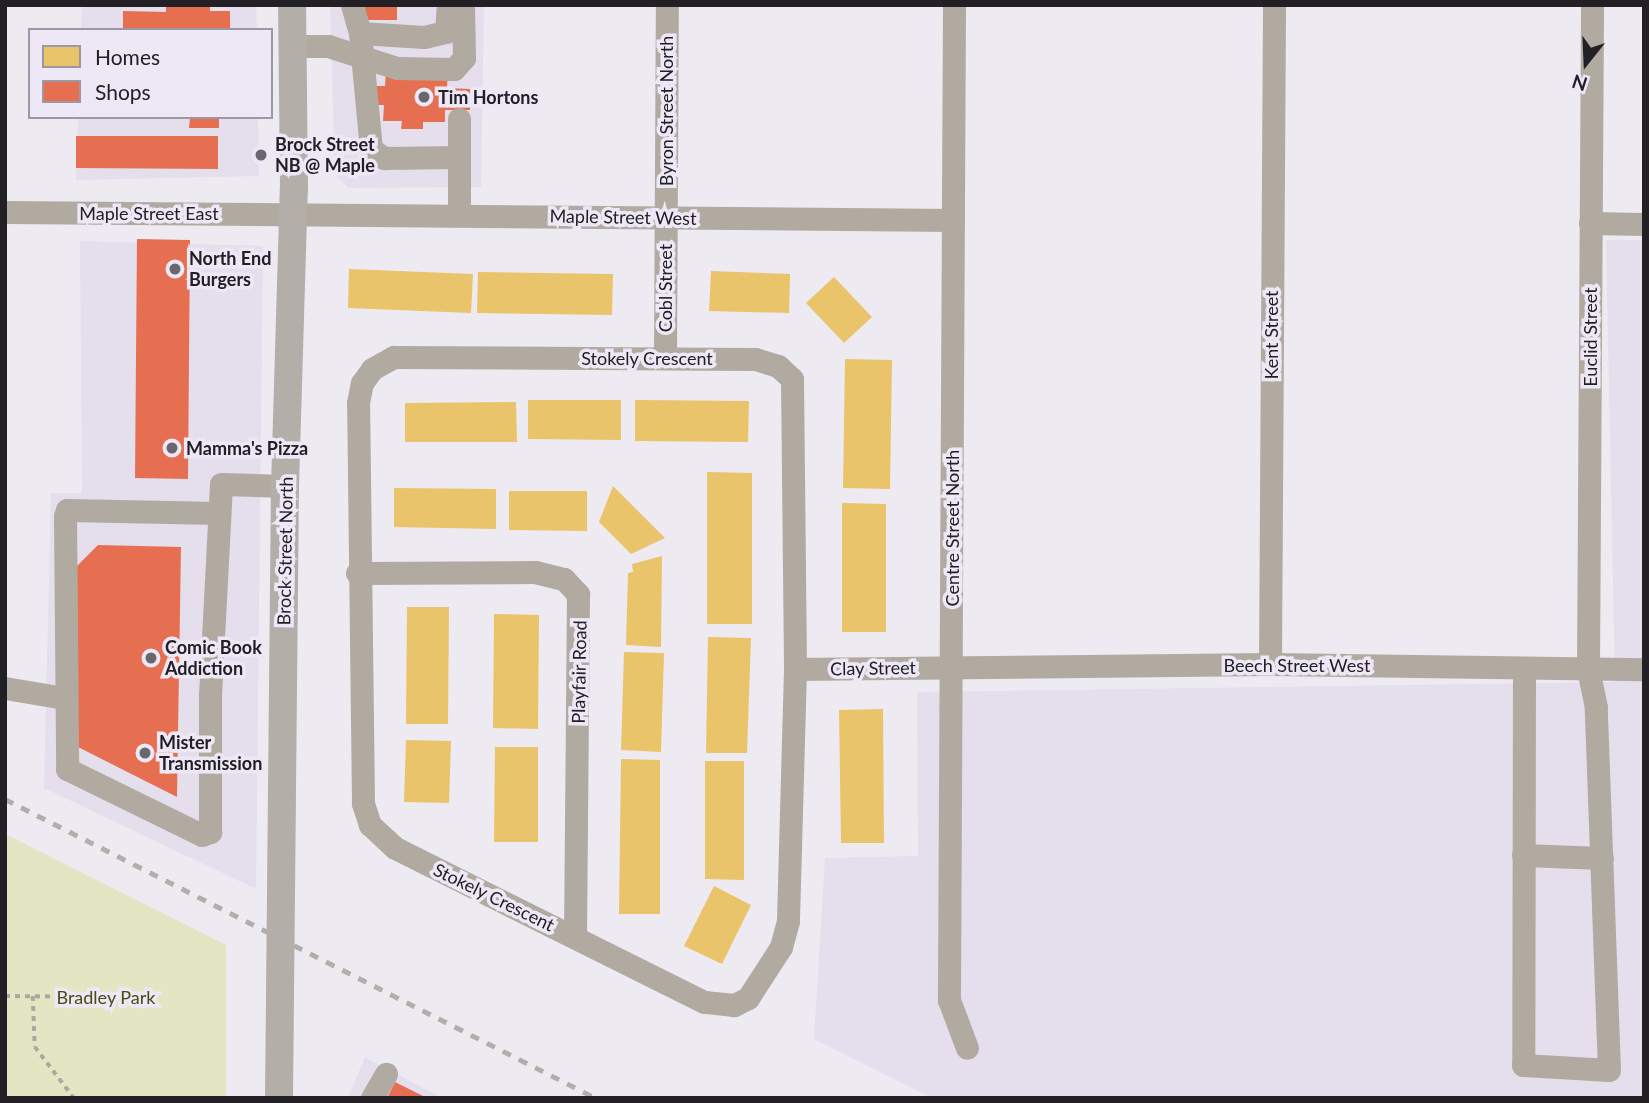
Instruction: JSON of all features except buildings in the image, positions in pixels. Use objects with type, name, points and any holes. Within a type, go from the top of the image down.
[{"type":"main road","name":"Brock Street North","points":[[279,1098],[285,485],[293,214],[292,5]]},
{"type":"street","points":[[352,5],[371,149],[384,158],[459,157]]},
{"type":"street","points":[[293,46],[359,43],[424,37],[446,32],[448,5]]},
{"type":"street","points":[[359,43],[397,68],[454,69],[464,58],[463,5]]},
{"type":"street","name":"Byron Street North","points":[[666,218],[667,5]]},
{"type":"street","name":"Centre Street North","points":[[954,5],[949,999],[967,1048]]},
{"type":"street","name":"Kent Street","points":[[1270,664],[1274,5]]},
{"type":"street","name":"Euclid Street","points":[[1523,855],[1523,1065],[1609,1070],[1596,706],[1588,668],[1592,5]]},
{"type":"street","points":[[459,214],[460,119]]},
{"type":"street","name":"Maple Street East","points":[[5,212],[293,214]]},
{"type":"street","name":"Maple Street West","points":[[293,214],[953,220]]},
{"type":"street","name":"Cobl Street","points":[[665,358],[666,218]]},
{"type":"street","points":[[1590,223],[1644,224]]},
{"type":"street","name":"Stokely Crescent","points":[[394,357],[755,359],[778,366],[792,379],[795,669],[788,921],[781,947],[748,998],[734,1005],[704,1002],[395,848],[370,825],[363,803],[358,573],[358,403],[362,383],[372,369],[394,357]]},
{"type":"street","points":[[219,513],[67,510],[64,698],[67,769],[202,835],[210,832],[210,695],[221,484],[285,485]]},
{"type":"street","name":"Playfair Road","points":[[358,573],[535,572],[564,579],[578,594],[575,936]]},
{"type":"street","name":"Beech Street West","points":[[951,666],[1270,664],[1644,669]]},
{"type":"street","name":"Clay Street","points":[[795,669],[951,666]]},
{"type":"street","points":[[1524,667],[1523,855],[1602,858]]},
{"type":"street","points":[[5,688],[64,698]]},
{"type":"street","points":[[372,1098],[386,1074]]},
{"type":"path","points":[[5,996],[106,997]]},
{"type":"path","points":[[33,996],[36,1047],[74,1098]]},
{"type":"shaded area","points":[[82,5],[256,5],[257,28],[81,28]]},
{"type":"shaded area","points":[[330,5],[484,5],[481,187],[349,188],[335,175]]},
{"type":"shaded area","points":[[78,119],[258,119],[259,176],[76,180]]},
{"type":"shaded area","points":[[1606,240],[1644,240],[1644,1098],[932,1098],[814,1039],[825,858],[918,856],[917,692],[1615,682]]},
{"type":"shaded area","points":[[80,241],[263,246],[256,889],[44,788],[51,493],[82,493]]},
{"type":"shaded area","points":[[365,1057],[442,1098],[348,1098]]},
{"type":"green space","name":"Bradley Park","points":[[5,834],[226,945],[226,1098],[5,1098]]},
{"type":"railway","points":[[5,799],[596,1098]]},
{"type":"place","name":"Tim Hortons","points":[[424,97]]},
{"type":"place","name":"Brock Street NB @ Maple","points":[[261,155]]},
{"type":"place","name":"North End Burgers","points":[[175,269]]},
{"type":"place","name":"Mamma's Pizza","points":[[172,448]]},
{"type":"place","name":"Comic Book Addiction","points":[[151,658]]},
{"type":"place","name":"Mister Transmission","points":[[145,753]]}]
